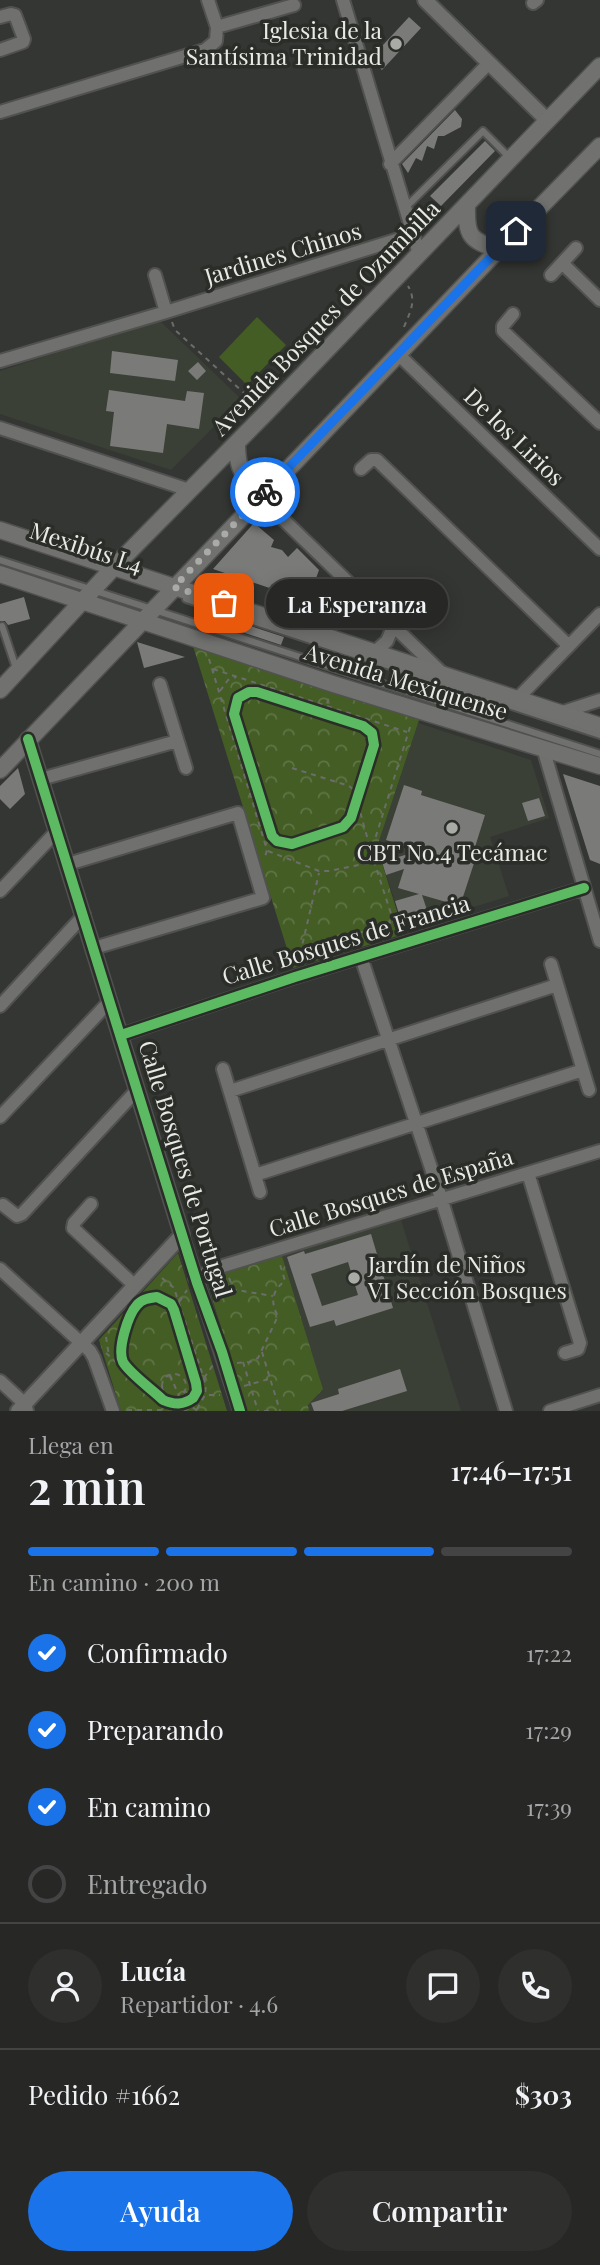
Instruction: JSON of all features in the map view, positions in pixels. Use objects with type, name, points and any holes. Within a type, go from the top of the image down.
[{"type":"main road","name":"Avenida Bosques de Ozumbilla","points":[[0,690],[111,570],[267,413],[600,65]]},
{"type":"main road","points":[[0,770],[499,248],[600,146]]},
{"type":"main road","points":[[467,205],[466,227],[471,237],[482,244],[499,248]]},
{"type":"main road","points":[[237,443],[237,461],[244,474],[263,483],[276,481]]},
{"type":"main road","name":"Avenida Mexiquense","points":[[0,530],[171,590],[375,652],[600,726]]},
{"type":"main road","name":"Avenida Mexiquense","points":[[0,573],[88,595],[148,615],[204,642],[600,766]]},
{"type":"street","points":[[0,112],[205,50],[216,41],[217,27],[208,0]]},
{"type":"street","points":[[343,0],[419,254]]},
{"type":"street","points":[[425,0],[547,120]]},
{"type":"street","points":[[217,27],[294,5]]},
{"type":"street","points":[[0,18],[15,15],[24,39],[23,42],[0,50]]},
{"type":"street","points":[[390,164],[488,63]]},
{"type":"street","name":"Jardines Chinos","points":[[0,361],[412,235]]},
{"type":"street","points":[[551,275],[576,248]]},
{"type":"street","points":[[562,263],[600,300]]},
{"type":"street","points":[[155,275],[166,312]]},
{"type":"street","points":[[513,314],[503,331],[600,424]]},
{"type":"street","name":"De los Lirios","points":[[398,354],[600,549]]},
{"type":"street","points":[[0,428],[190,490]]},
{"type":"street","points":[[361,470],[371,460],[377,460],[569,646]]},
{"type":"street","points":[[260,497],[443,674]]},
{"type":"street","points":[[517,699],[600,614]]},
{"type":"street","points":[[375,652],[387,641],[394,627]]},
{"type":"street","points":[[160,684],[186,768]]},
{"type":"street","points":[[560,713],[600,701]]},
{"type":"street","name":"Calle Bosques de Portugal","points":[[29,739],[196,1280],[240,1411]]},
{"type":"street","points":[[41,779],[177,741]]},
{"type":"street","points":[[543,748],[600,941]]},
{"type":"street","points":[[68,864],[238,813],[263,898],[94,948]]},
{"type":"street","points":[[0,891],[57,831]]},
{"type":"street","name":"Calle Bosques de Francia","points":[[121,1035],[295,977],[584,888]]},
{"type":"street","points":[[0,1006],[84,915]]},
{"type":"street","points":[[361,957],[442,1200],[506,1411]]},
{"type":"street","points":[[551,964],[589,1090]]},
{"type":"street","points":[[230,1091],[557,985]]},
{"type":"street","points":[[0,1117],[110,1001]]},
{"type":"street","points":[[223,1069],[260,1192]]},
{"type":"street","points":[[256,1175],[583,1070]]},
{"type":"street","points":[[3,1205],[17,1216],[22,1214],[137,1090]]},
{"type":"street","name":"Calle Bosques de España","points":[[196,1280],[276,1250],[600,1151]]},
{"type":"street","points":[[528,1174],[580,1343],[578,1349],[565,1353]]},
{"type":"street","points":[[91,1204],[74,1223],[73,1228],[134,1285]]},
{"type":"street","points":[[0,1381],[24,1409],[84,1339],[182,1235]]},
{"type":"street","points":[[0,1269],[84,1339],[94,1357],[113,1411]]},
{"type":"street","points":[[550,1411],[600,1395]]},
{"type":"lane","points":[[404,209],[483,131],[511,159]]},
{"type":"lane","name":"Mexibús L4","points":[[0,538],[111,570]]},
{"type":"lane","name":"Mexibús L4","points":[[0,560],[88,595]]},
{"type":"lane","name":"Mexibús L4","points":[[171,590],[600,735]]},
{"type":"lane","name":"Mexibús L4","points":[[148,615],[600,754]]},
{"type":"lane","points":[[2,626],[17,672]]},
{"type":"path","points":[[396,278],[405,282],[413,297],[413,308],[402,332]]},
{"type":"path","points":[[166,312],[175,330],[267,413]]},
{"type":"path","points":[[204,642],[262,818],[277,841]]},
{"type":"path","points":[[212,668],[325,710],[363,726],[372,733]]},
{"type":"path","points":[[219,692],[228,680],[237,677]]},
{"type":"path","points":[[325,710],[333,684]]},
{"type":"path","points":[[249,692],[408,733]]},
{"type":"path","points":[[235,706],[234,714],[262,818],[267,850],[257,878]]},
{"type":"path","points":[[371,852],[416,709]]},
{"type":"path","points":[[292,768],[349,786],[357,798],[400,945]]},
{"type":"path","points":[[351,818],[361,785]]},
{"type":"path","points":[[267,850],[319,871],[374,861]]},
{"type":"path","points":[[295,977],[319,871]]},
{"type":"path","points":[[300,952],[394,922]]},
{"type":"path","points":[[225,1363],[250,1362],[258,1358],[278,1316],[274,1308],[274,1296],[279,1285],[285,1281],[276,1250]]},
{"type":"path","points":[[146,1272],[167,1280],[174,1288],[176,1306],[197,1383],[193,1398],[183,1405]]},
{"type":"path","points":[[176,1306],[196,1280],[274,1296]]},
{"type":"path","points":[[120,1347],[124,1364],[163,1400],[197,1410],[205,1395],[206,1385],[176,1306],[164,1299]]},
{"type":"path","points":[[104,1318],[110,1357]]},
{"type":"path","points":[[84,1339],[110,1357],[169,1410]]},
{"type":"path","points":[[261,1351],[281,1411]]},
{"type":"path","points":[[243,1362],[258,1411]]},
{"type":"path","points":[[170,1375],[164,1380],[163,1391],[183,1405]]},
{"type":"path","points":[[170,1375],[181,1377],[186,1384],[183,1405]]},
{"type":"path","points":[[170,1375],[183,1405]]},
{"type":"path","points":[[205,1395],[234,1392],[270,1379]]},
{"type":"path","points":[[113,1411],[169,1410]]},
{"type":"path","points":[[264,1411],[270,1411]]},
{"type":"shaded area","points":[[159,320],[241,399],[171,470],[0,414],[0,371]]},
{"type":"shaded area","name":"CBT No.4 Tecámac","points":[[418,723],[531,760],[549,818],[490,837],[509,896],[404,929],[377,847]]},
{"type":"shaded area","points":[[401,1220],[461,1411],[309,1411],[308,1405],[323,1389],[282,1256]]},
{"type":"green space","points":[[257,317],[286,345],[247,385],[219,357]]},
{"type":"green space","points":[[193,646],[419,720],[377,847],[404,934],[293,968]]},
{"type":"green space","points":[[178,1253],[227,1411],[121,1411],[99,1340]]},
{"type":"green space","points":[[282,1256],[323,1389],[308,1405],[309,1411],[247,1411],[206,1279]]},
{"type":"building","name":"Iglesia de la Santísima Trinidad","points":[[409,17],[421,28],[382,70],[370,59]]},
{"type":"building","points":[[455,110],[462,119],[461,127],[444,136],[438,136],[434,149],[427,146],[422,161],[416,158],[408,173],[402,164]]},
{"type":"building","points":[[485,141],[495,151],[441,206],[430,196]]},
{"type":"building","points":[[112,351],[178,360],[175,381],[110,373]]},
{"type":"building","points":[[198,362],[206,371],[197,380],[188,371]]},
{"type":"building","points":[[109,390],[185,401],[187,391],[204,393],[199,429],[167,424],[163,453],[110,446],[114,412],[106,411]]},
{"type":"building","points":[[254,523],[274,540],[271,547],[282,550],[288,557],[297,548],[319,570],[308,601],[213,569]]},
{"type":"building","points":[[24,597],[30,619],[8,625],[5,621],[0,621],[0,604]]},
{"type":"building","points":[[220,616],[284,637],[281,645],[218,624]]},
{"type":"building","points":[[137,642],[185,657],[144,668]]},
{"type":"building","points":[[18,768],[25,794],[10,809],[0,799],[0,786]]},
{"type":"building","points":[[563,774],[600,786],[600,864],[590,860]]},
{"type":"building","points":[[404,785],[422,791],[421,795],[485,815],[475,847],[479,848],[460,906],[422,895],[429,916],[402,924],[395,901],[419,894],[398,888],[404,869],[386,875],[382,862],[418,851],[386,840]]},
{"type":"building","points":[[539,798],[545,816],[528,821],[522,803]]},
{"type":"building","points":[[371,1234],[393,1308],[336,1326],[334,1320],[310,1327],[287,1257],[304,1251],[305,1254]],"holes":[[[348,1262],[358,1295],[322,1306],[311,1274]]]},
{"type":"building","points":[[400,1369],[407,1391],[342,1411],[314,1411],[311,1403],[339,1394],[338,1389]]},
{"type":"cycle path","points":[[249,692],[257,692],[363,726],[372,733],[374,745],[351,818],[343,827],[292,844],[277,841],[272,836],[234,714],[238,698],[249,692]]},
{"type":"cycle path","points":[[28,739],[197,1283],[240,1411]]},
{"type":"cycle path","points":[[121,1035],[295,977],[584,888]]},
{"type":"cycle path","points":[[157,1297],[171,1304],[174,1310],[196,1383],[197,1391],[193,1398],[186,1402],[163,1400],[123,1362],[121,1349],[124,1332],[134,1310],[143,1300],[157,1297]]},
{"type":"way so far","points":[[224,603],[174,587],[265,492]]},
{"type":"place","name":"Iglesia de la Santísima Trinidad","points":[[396,44]]},
{"type":"place","name":"La Esperanza","points":[[224,603]]},
{"type":"place","name":"CBT No.4 Tecámac","points":[[452,828]]},
{"type":"place","name":"Jardín de Niños VI Sección Bosques","points":[[354,1278]]},
{"type":"route","points":[[265,492],[516,231]]}]
